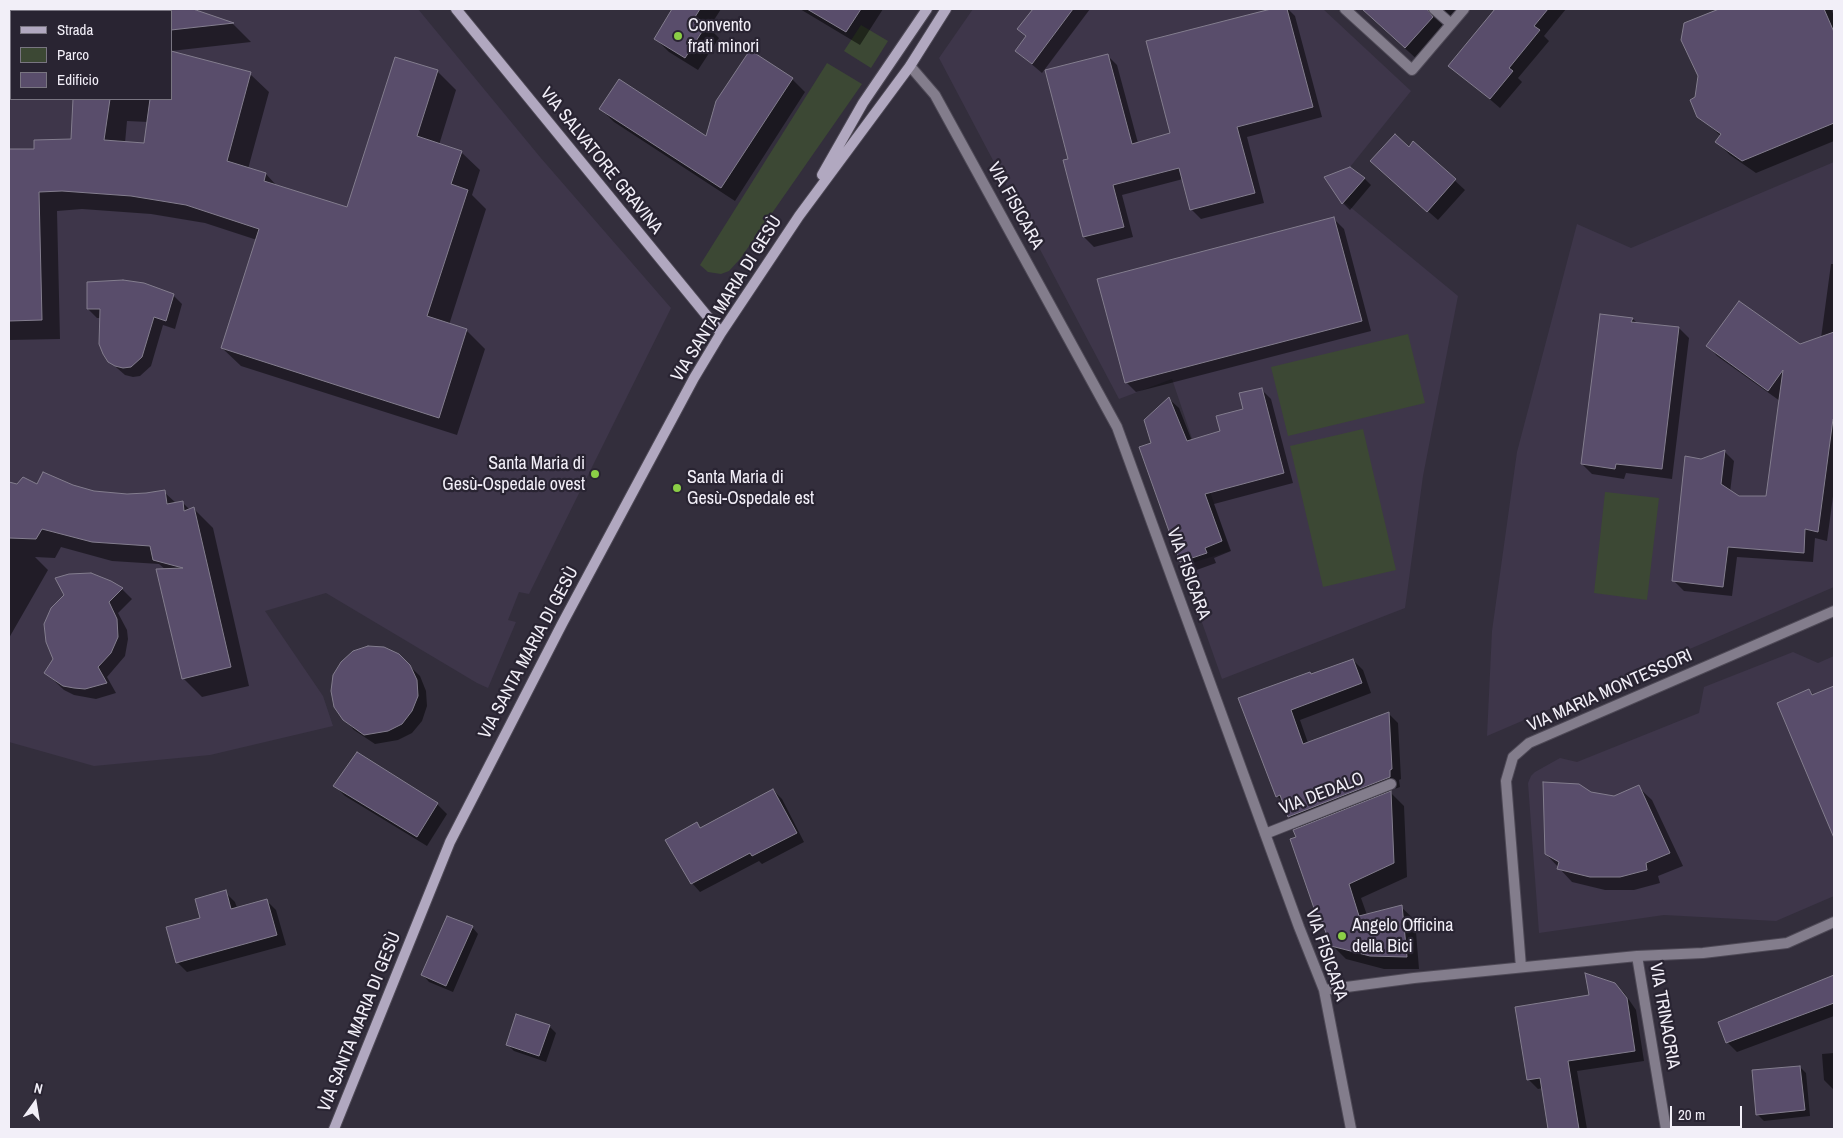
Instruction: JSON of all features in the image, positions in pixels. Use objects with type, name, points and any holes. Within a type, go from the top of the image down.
[{"type":"main road","name":"VIA SALVATORE GRAVINA","points":[[456,9],[721,333]]},
{"type":"main road","points":[[799,216],[863,103],[928,9]]},
{"type":"main road","points":[[799,216],[910,66],[946,9]]},
{"type":"main road","name":"VIA SANTA MARIA DI GESÙ","points":[[334,1129],[450,842],[562,624],[694,378],[721,333],[799,216]]},
{"type":"street","points":[[1344,9],[1412,70],[1464,9]]},
{"type":"street","points":[[1434,9],[1451,24]]},
{"type":"street","name":"VIA FISICARA","points":[[910,66],[935,95],[1117,427],[1265,834],[1324,990],[1351,1129]]},
{"type":"street","name":"VIA MARIA MONTESSORI","points":[[1521,967],[1506,782],[1513,757],[1529,743],[1834,611]]},
{"type":"street","name":"VIA DEDALO","points":[[1265,834],[1391,784]]},
{"type":"street","points":[[1637,956],[1702,953],[1787,942],[1834,922]]},
{"type":"street","name":"VIA TRINACRIA","points":[[1324,990],[1414,978],[1637,956],[1666,1129]]},
{"type":"shaded area","points":[[9,9],[418,9],[540,157],[671,308],[529,594],[519,592],[508,620],[516,622],[488,688],[326,593],[265,611],[323,696],[333,726],[210,755],[94,766],[9,742]]},
{"type":"shaded area","points":[[973,9],[1323,9],[1411,91],[1350,167],[1325,177],[1337,196],[1458,296],[1423,476],[1405,608],[1222,679],[1182,566],[1230,551],[1172,379],[1119,399],[939,58]]},
{"type":"shaded area","points":[[1834,162],[1834,587],[1487,736],[1492,631],[1517,452],[1577,224],[1631,248]]},
{"type":"shaded area","points":[[1793,652],[1818,663],[1834,656],[1834,896],[1776,921],[1664,915],[1539,933],[1528,783],[1531,776],[1560,758],[1577,762],[1699,713],[1704,687]]},
{"type":"green space","points":[[861,25],[888,41],[871,68],[844,51]]},
{"type":"green space","points":[[827,63],[862,84],[740,259],[729,271],[721,274],[708,272],[700,265]]},
{"type":"green space","points":[[1408,334],[1425,403],[1288,436],[1271,367]]},
{"type":"green space","points":[[1363,429],[1396,570],[1323,587],[1290,446]]},
{"type":"green space","points":[[1605,492],[1659,498],[1647,600],[1594,593]]},
{"type":"building","points":[[193,9],[234,23],[172,30],[171,10]]},
{"type":"building","name":"Convento frati minori","points":[[672,9],[700,9],[695,17],[707,24],[685,58],[654,39]]},
{"type":"building","name":"Convento frati minori","points":[[807,9],[861,9],[846,32]]},
{"type":"building","points":[[1033,9],[1073,9],[1032,64],[1015,51],[1026,36],[1017,29]]},
{"type":"building","points":[[1271,9],[1287,9],[1313,107],[1237,127],[1255,193],[1190,210],[1179,168],[1113,185],[1124,227],[1083,237],[1063,160],[1068,159],[1045,70],[1108,54],[1132,144],[1170,133],[1146,41]]},
{"type":"building","points":[[1362,9],[1427,9],[1433,17],[1405,48]]},
{"type":"building","points":[[1495,9],[1548,9],[1534,26],[1540,30],[1509,68],[1513,71],[1490,99],[1448,66]]},
{"type":"building","points":[[1719,9],[1824,9],[1834,32],[1834,123],[1742,161],[1715,142],[1721,134],[1697,117],[1690,100],[1695,97],[1698,76],[1681,40],[1684,23]]},
{"type":"building","points":[[750,50],[793,78],[721,188],[599,109],[619,79],[706,136],[716,101]]},
{"type":"building","points":[[172,51],[251,72],[227,161],[266,173],[264,181],[347,207],[395,57],[438,70],[417,136],[462,151],[451,184],[468,190],[427,316],[467,329],[439,418],[221,348],[259,229],[186,205],[131,196],[62,191],[39,192],[42,320],[9,321],[9,149],[34,149],[34,140],[71,139],[73,100],[110,100],[104,140],[144,143],[150,100],[172,100]]},
{"type":"building","points":[[1395,134],[1409,147],[1413,141],[1456,179],[1427,212],[1370,161]]},
{"type":"building","points":[[1350,167],[1365,178],[1342,204],[1324,177]]},
{"type":"building","points":[[1334,217],[1362,321],[1125,383],[1097,279]]},
{"type":"building","points":[[123,280],[144,283],[174,294],[166,321],[154,317],[142,357],[131,367],[123,368],[108,362],[103,354],[99,344],[100,309],[87,309],[87,282]]},
{"type":"building","points":[[1739,301],[1800,344],[1834,332],[1834,419],[1818,532],[1805,529],[1804,553],[1728,547],[1723,587],[1672,581],[1685,456],[1701,459],[1725,450],[1721,484],[1739,496],[1766,496],[1783,370],[1768,391],[1706,346]]},
{"type":"building","points":[[1600,314],[1633,318],[1631,322],[1679,327],[1662,469],[1616,464],[1615,469],[1581,464]]},
{"type":"building","points":[[1262,388],[1284,473],[1205,494],[1222,541],[1205,548],[1207,553],[1180,562],[1139,447],[1151,443],[1144,420],[1169,397],[1187,441],[1220,431],[1216,416],[1243,409],[1239,393]]},
{"type":"building","points":[[43,472],[73,485],[94,491],[127,494],[165,490],[167,504],[183,501],[184,511],[194,507],[231,667],[182,679],[156,569],[183,568],[153,560],[150,546],[92,542],[42,529],[36,539],[9,538],[9,482],[17,484],[23,477],[37,484]]},
{"type":"building","points":[[91,573],[123,588],[109,602],[117,619],[118,637],[111,653],[98,667],[107,683],[85,689],[63,686],[44,673],[53,659],[46,642],[44,624],[51,608],[64,595],[55,578],[69,574]]},
{"type":"building","points":[[368,646],[384,647],[399,654],[410,665],[417,680],[418,696],[412,711],[402,724],[388,731],[364,735],[343,720],[334,707],[331,691],[333,675],[341,662],[353,651]]},
{"type":"building","points":[[1353,659],[1362,683],[1291,710],[1303,744],[1389,712],[1392,769],[1390,770],[1390,777],[1288,817],[1280,795],[1276,797],[1238,698]]},
{"type":"building","points":[[1834,686],[1834,838],[1777,703],[1809,689],[1812,695]]},
{"type":"building","points":[[357,752],[438,803],[417,837],[333,786]]},
{"type":"building","points":[[1543,782],[1579,784],[1591,792],[1614,796],[1639,785],[1670,853],[1646,863],[1647,870],[1620,877],[1590,877],[1557,869],[1559,862],[1545,854]]},
{"type":"building","points":[[773,789],[797,833],[752,856],[750,853],[691,884],[665,840],[697,822],[700,828]]},
{"type":"building","points":[[1391,791],[1394,863],[1349,884],[1359,916],[1402,905],[1407,957],[1370,956],[1331,946],[1319,914],[1316,914],[1290,839],[1296,837],[1293,830]]},
{"type":"building","points":[[226,890],[231,909],[267,899],[277,935],[176,963],[166,927],[200,918],[195,899]]},
{"type":"building","points":[[447,916],[473,926],[446,986],[421,975]]},
{"type":"building","points":[[1585,973],[1615,983],[1627,998],[1635,1051],[1568,1061],[1579,1129],[1548,1129],[1540,1078],[1527,1080],[1515,1007],[1589,995]]},
{"type":"building","points":[[1834,975],[1834,1003],[1726,1043],[1718,1022]]},
{"type":"building","points":[[516,1014],[550,1025],[539,1056],[506,1045]]},
{"type":"building","points":[[1800,1066],[1805,1110],[1756,1115],[1752,1070]]},
{"type":"place","name":"Convento frati minori","points":[[678,36]]},
{"type":"place","name":"Santa Maria di Gesù-Ospedale ovest","points":[[595,474]]},
{"type":"place","name":"Santa Maria di Gesù-Ospedale est","points":[[677,488]]},
{"type":"place","name":"Angelo Officina della Bici","points":[[1342,936]]}]
